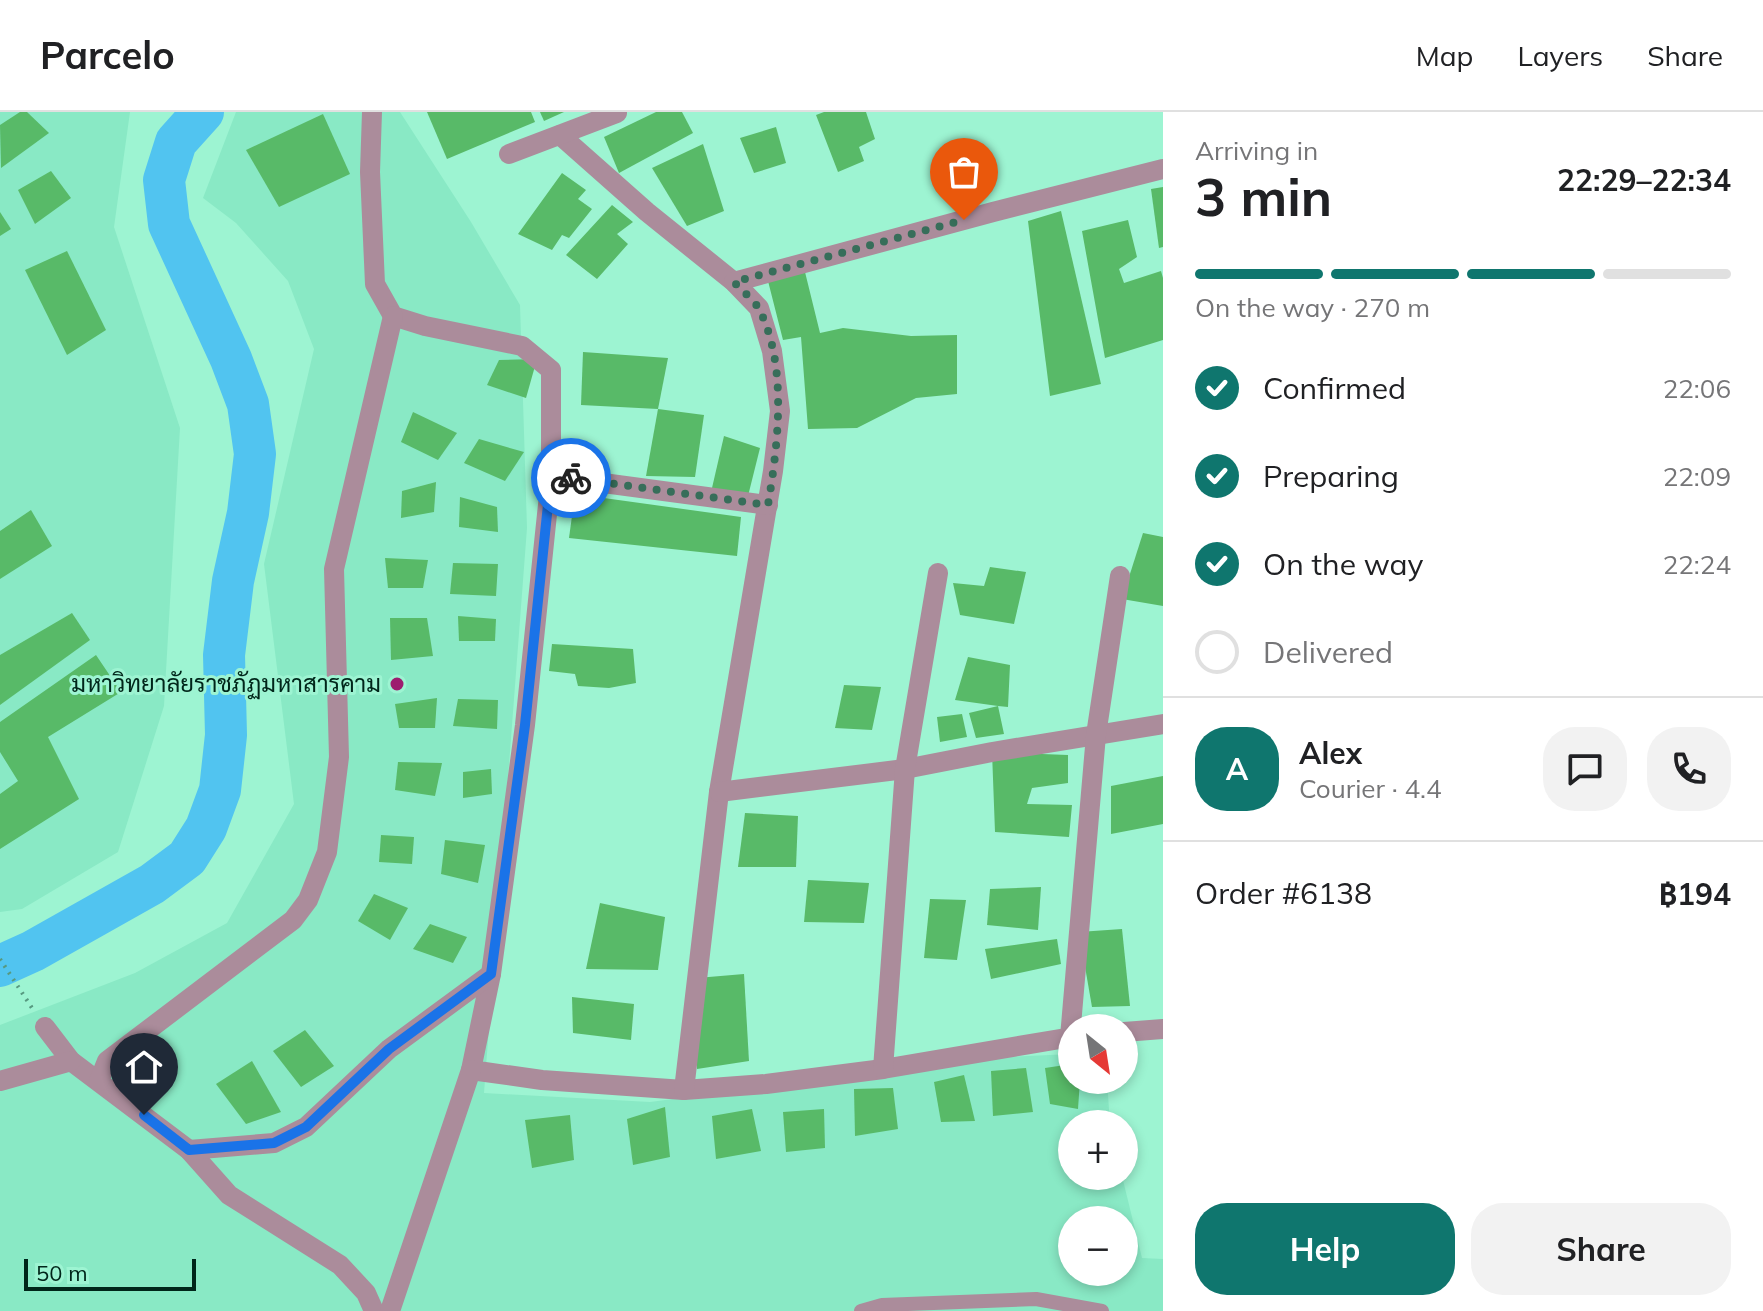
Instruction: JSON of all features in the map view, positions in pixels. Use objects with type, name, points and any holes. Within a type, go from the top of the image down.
[{"type":"street","points":[[99,1081],[107,1061],[293,920],[308,900],[327,852],[339,757],[334,569],[393,316],[375,284],[370,172],[372,112]]},
{"type":"street","points":[[509,154],[617,113]]},
{"type":"street","points":[[560,135],[647,212],[734,282],[759,308],[772,351],[780,411],[768,505],[719,792],[684,1090]]},
{"type":"street","points":[[734,282],[1163,169]]},
{"type":"street","points":[[390,1311],[471,1070],[491,974],[525,725],[551,476],[551,370],[522,346],[425,326],[393,316]]},
{"type":"street","points":[[551,476],[768,505]]},
{"type":"street","points":[[883,1069],[905,769],[938,573]]},
{"type":"street","points":[[1073,1014],[1096,735],[1120,576]]},
{"type":"street","points":[[719,792],[905,769],[1163,724]]},
{"type":"street","points":[[189,1150],[274,1143],[306,1127],[389,1049],[491,974]]},
{"type":"street","points":[[45,1027],[71,1061],[189,1150],[229,1195],[340,1265],[366,1293],[374,1311]]},
{"type":"street","points":[[1138,1031],[1163,1029]]},
{"type":"street","points":[[471,1070],[542,1080],[684,1090],[766,1084],[883,1069],[1058,1039]]},
{"type":"street","points":[[0,1081],[71,1061]]},
{"type":"lane","points":[[861,1311],[1036,1299],[1102,1311]]},
{"type":"path","points":[[0,959],[45,1027]]},
{"type":"shaded area","name":"มหาวิทยาลัยราชภัฏมหาสารคาม","points":[[0,112],[130,112],[114,227],[180,428],[164,706],[118,852],[22,909],[0,912]]},
{"type":"shaded area","name":"มหาวิทยาลัยราชภัฏมหาสารคาม","points":[[236,112],[400,112],[520,305],[527,528],[484,1093],[650,1102],[984,1058],[1058,1055],[1058,1094],[1108,1094],[1109,1110],[1058,1110],[1058,1190],[1125,1190],[1129,1206],[1058,1206],[1058,1286],[1138,1286],[1138,1242],[1142,1258],[1163,1259],[1163,1311],[0,1311],[0,1025],[135,973],[227,923],[294,804],[264,564],[314,349],[288,281],[236,223],[203,198]]},
{"type":"building","points":[[20,112],[27,112],[49,133],[1,168],[0,125]]},
{"type":"building","points":[[427,112],[531,112],[535,122],[447,159]]},
{"type":"building","points":[[540,112],[564,112],[544,121]]},
{"type":"building","points":[[656,112],[682,112],[693,133],[619,173],[604,137]]},
{"type":"building","points":[[824,112],[866,112],[875,139],[859,147],[864,161],[838,172],[816,115]]},
{"type":"building","points":[[323,114],[350,174],[279,207],[246,150]]},
{"type":"building","points":[[776,127],[786,163],[754,173],[740,138]]},
{"type":"building","points":[[703,144],[724,211],[687,226],[652,168]]},
{"type":"building","points":[[51,171],[71,198],[35,224],[18,190]]},
{"type":"building","points":[[562,173],[586,190],[578,199],[592,209],[569,238],[562,235],[552,250],[518,234]]},
{"type":"building","points":[[1163,187],[1163,247],[1159,248],[1151,189]]},
{"type":"building","points":[[612,205],[633,222],[617,234],[628,244],[597,279],[566,255]]},
{"type":"building","points":[[1061,211],[1101,384],[1050,396],[1028,221]]},
{"type":"building","points":[[0,212],[11,229],[0,236]]},
{"type":"building","points":[[1128,220],[1137,257],[1119,269],[1124,283],[1161,271],[1163,340],[1105,358],[1082,231]]},
{"type":"building","points":[[67,251],[106,330],[67,355],[25,270]]},
{"type":"building","points":[[805,272],[820,333],[843,328],[911,336],[957,335],[957,394],[916,398],[857,428],[808,429],[801,337],[783,340],[768,281]]},
{"type":"building","points":[[583,352],[668,358],[658,409],[581,405]]},
{"type":"building","points":[[537,359],[526,398],[487,385],[499,360]]},
{"type":"building","points":[[658,409],[704,415],[695,477],[646,476]]},
{"type":"building","points":[[413,412],[457,433],[438,460],[401,442]]},
{"type":"building","points":[[724,436],[760,448],[748,496],[712,488]]},
{"type":"building","points":[[479,439],[524,452],[505,481],[464,463]]},
{"type":"building","points":[[436,482],[434,512],[401,518],[402,491]]},
{"type":"building","points":[[575,494],[741,517],[737,556],[569,538]]},
{"type":"building","points":[[460,497],[497,507],[498,532],[459,527]]},
{"type":"building","points":[[31,510],[52,546],[0,579],[0,531]]},
{"type":"building","points":[[1143,533],[1163,537],[1163,606],[1122,599]]},
{"type":"building","points":[[385,558],[428,560],[423,588],[388,588]]},
{"type":"building","points":[[453,563],[498,564],[496,596],[450,594]]},
{"type":"building","points":[[990,567],[1026,572],[1014,624],[960,615],[953,583],[984,586]]},
{"type":"building","points":[[72,613],[90,640],[0,705],[0,655]]},
{"type":"building","points":[[458,616],[496,619],[495,641],[459,641]]},
{"type":"building","points":[[390,618],[427,618],[433,656],[391,660]]},
{"type":"building","points":[[552,644],[633,649],[636,683],[609,688],[578,686],[575,674],[549,671]]},
{"type":"building","points":[[96,655],[121,692],[48,737],[79,799],[0,849],[0,794],[18,781],[0,752],[0,722]]},
{"type":"building","points":[[968,657],[1010,665],[1008,707],[955,700]]},
{"type":"building","points":[[844,685],[881,687],[872,730],[835,728]]},
{"type":"building","points":[[437,698],[435,728],[399,728],[395,704]]},
{"type":"building","points":[[458,699],[498,700],[497,729],[453,726]]},
{"type":"building","points":[[998,706],[1004,734],[976,738],[969,713]]},
{"type":"building","points":[[962,714],[967,737],[940,742],[937,717]]},
{"type":"building","points":[[992,752],[1068,755],[1068,783],[1032,788],[1027,804],[1072,805],[1069,837],[995,832]]},
{"type":"building","points":[[398,762],[442,763],[435,796],[395,790]]},
{"type":"building","points":[[491,769],[492,794],[463,798],[463,772]]},
{"type":"building","points":[[1163,776],[1163,824],[1111,834],[1111,786]]},
{"type":"building","points":[[745,813],[798,816],[796,867],[738,867]]},
{"type":"building","points":[[381,835],[414,837],[412,864],[379,862]]},
{"type":"building","points":[[445,840],[485,845],[478,883],[441,874]]},
{"type":"building","points":[[808,880],[869,883],[864,923],[804,922]]},
{"type":"building","points":[[1041,887],[1038,930],[987,925],[990,889]]},
{"type":"building","points":[[374,894],[408,908],[390,940],[358,921]]},
{"type":"building","points":[[930,899],[966,900],[957,960],[924,958]]},
{"type":"building","points":[[600,903],[665,917],[658,970],[586,969]]},
{"type":"building","points":[[430,924],[467,937],[453,963],[413,949]]},
{"type":"building","points":[[1122,929],[1130,1006],[1092,1007],[1079,932]]},
{"type":"building","points":[[1057,939],[1061,964],[991,979],[985,949]]},
{"type":"building","points":[[744,974],[749,1061],[697,1069],[697,978]]},
{"type":"building","points":[[572,997],[634,1004],[631,1040],[573,1033]]},
{"type":"building","points":[[305,1030],[334,1066],[301,1087],[273,1051]]},
{"type":"building","points":[[252,1061],[281,1112],[246,1124],[216,1084]]},
{"type":"building","points":[[1058,1066],[1058,1094],[1079,1094],[1078,1109],[1050,1104],[1045,1068]]},
{"type":"building","points":[[1026,1068],[1033,1112],[993,1116],[991,1071]]},
{"type":"building","points":[[964,1075],[975,1121],[941,1122],[934,1082]]},
{"type":"building","points":[[893,1088],[898,1129],[855,1136],[854,1089]]},
{"type":"building","points":[[665,1107],[670,1157],[633,1165],[627,1119]]},
{"type":"building","points":[[752,1109],[761,1151],[716,1159],[712,1116]]},
{"type":"building","points":[[824,1109],[825,1148],[786,1152],[783,1112]]},
{"type":"building","points":[[570,1115],[574,1160],[532,1168],[525,1120]]},
{"type":"waterway","points":[[0,966],[33,951],[152,884],[187,858],[206,828],[220,790],[226,735],[224,655],[255,454],[248,404],[231,359],[169,224],[164,180],[176,142],[203,112]]},
{"type":"way so far","points":[[571,478],[768,505],[780,411],[772,351],[759,308],[734,282],[964,220]]},
{"type":"place","name":"มหาวิทยาลัยราชภัฏมหาสารคาม","points":[[397,684]]},
{"type":"route","points":[[144,1115],[189,1150],[274,1143],[306,1127],[389,1049],[491,974],[525,725],[551,476],[571,478]]}]
